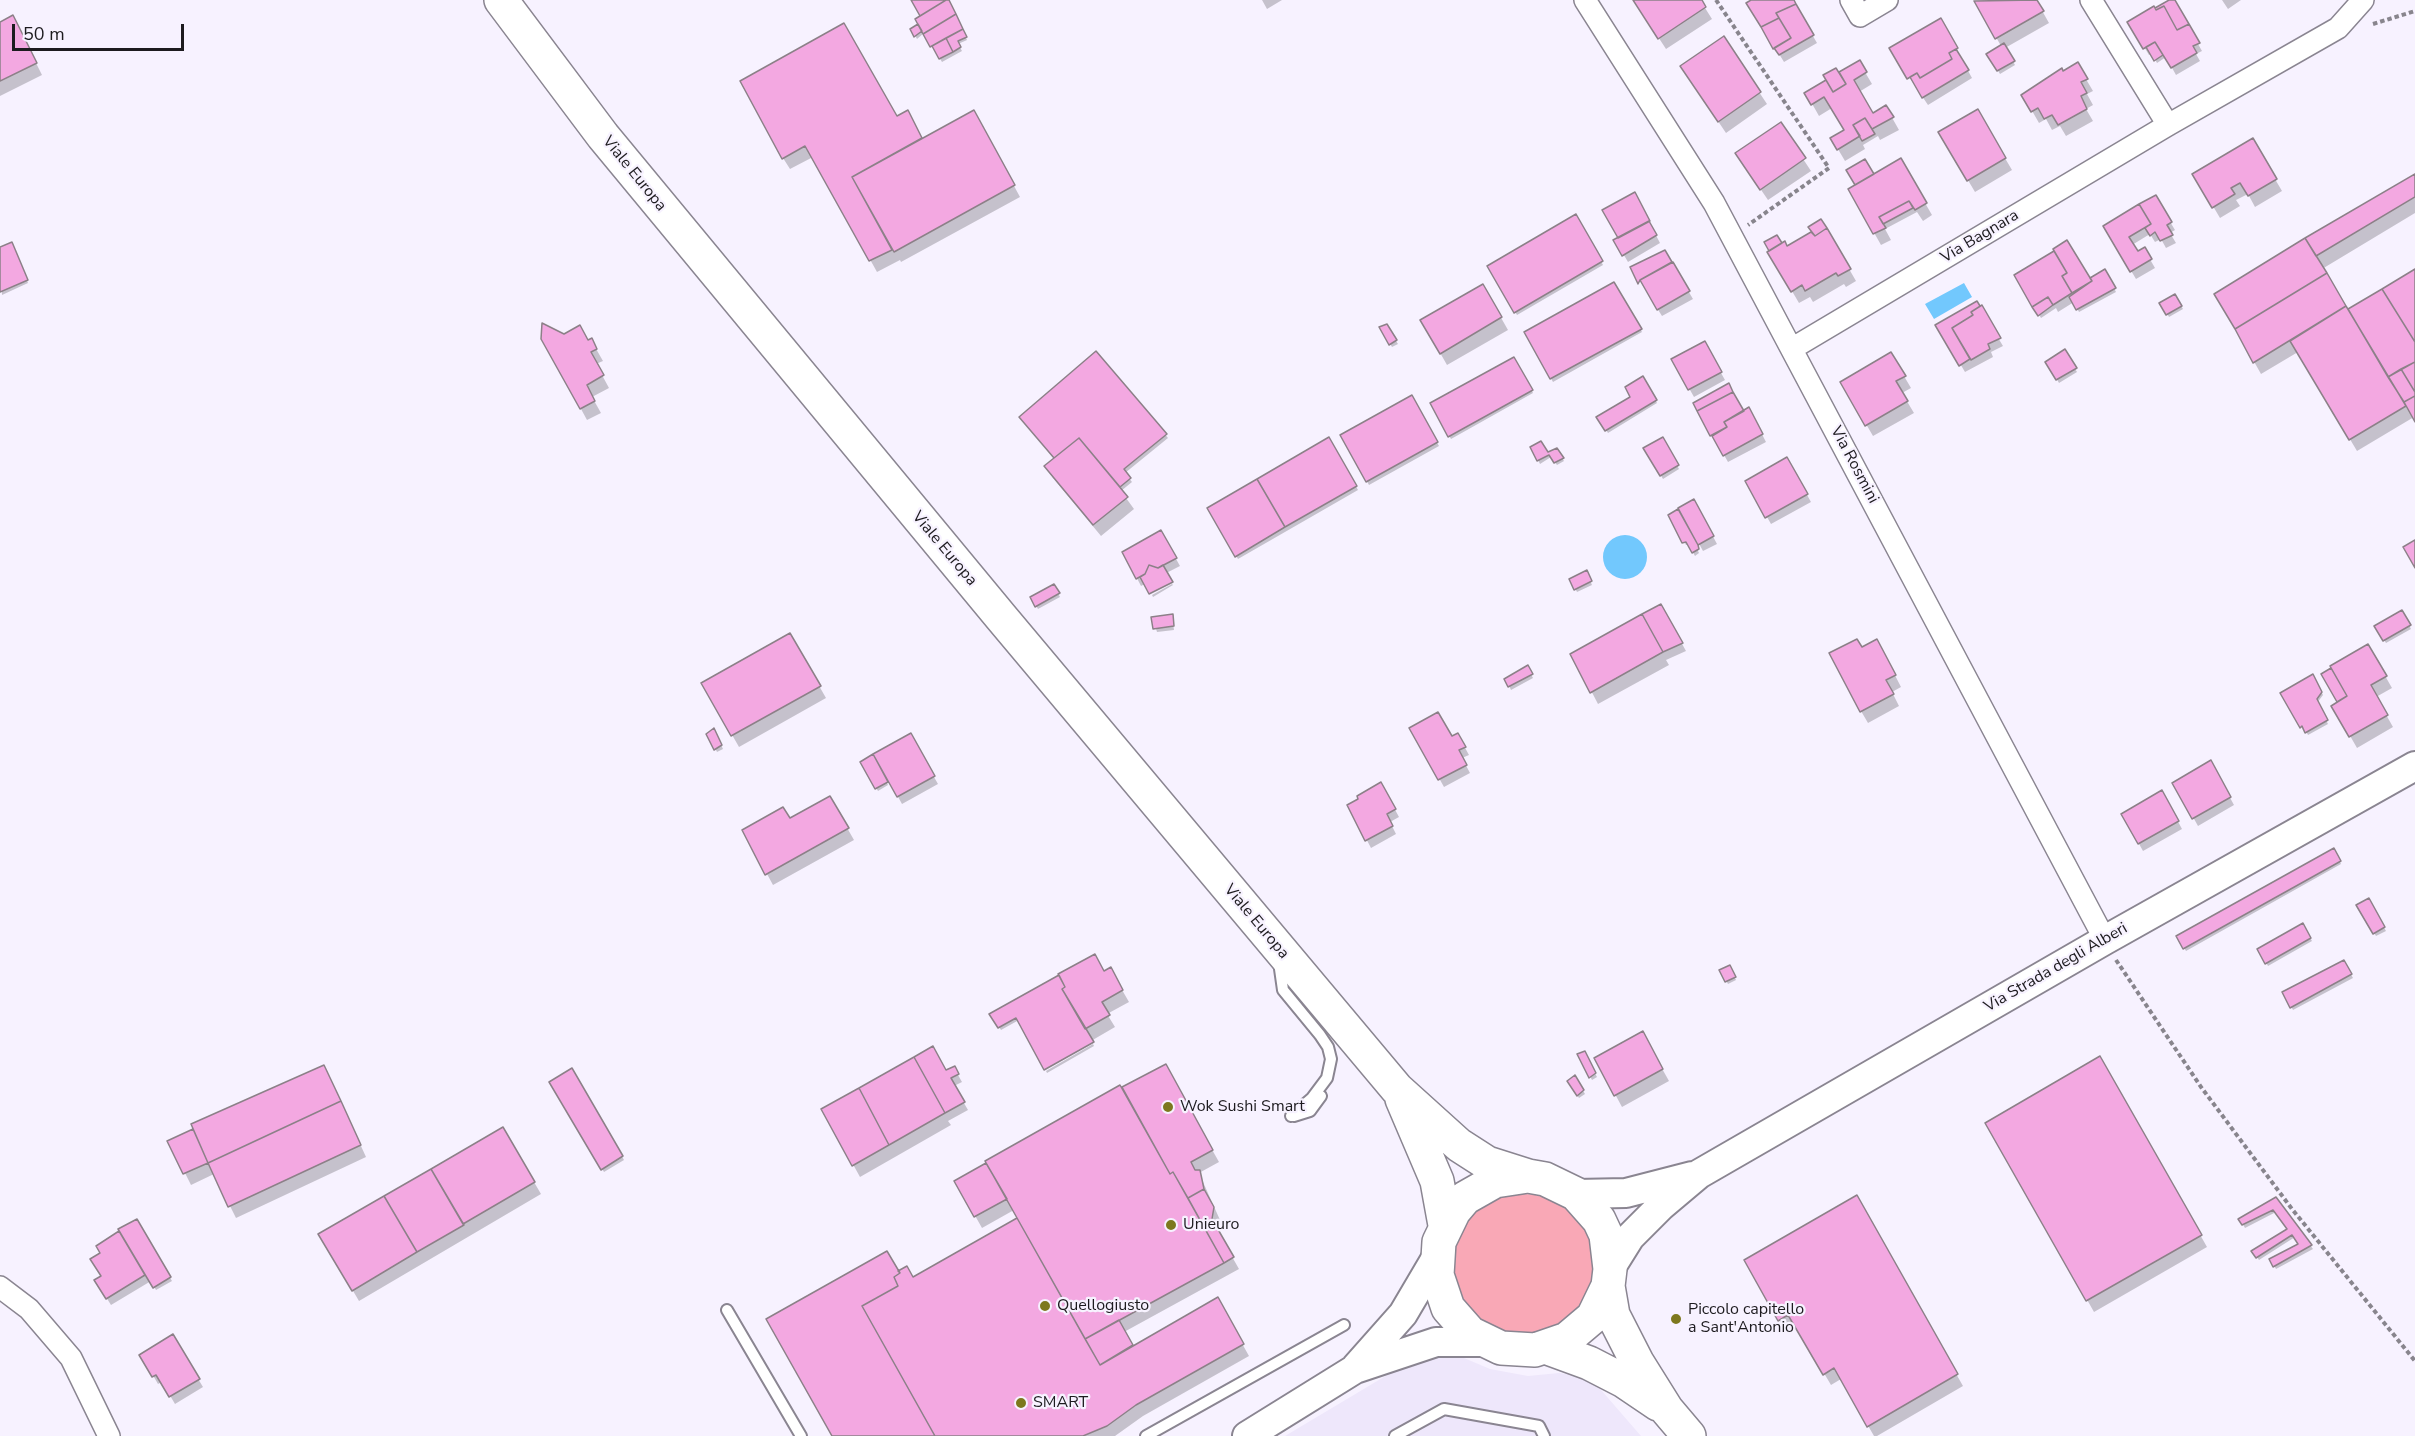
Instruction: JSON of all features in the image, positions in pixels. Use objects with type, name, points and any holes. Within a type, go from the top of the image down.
[{"type":"main road","name":"Viale Europa","points":[[501,0],[603,136],[1277,948],[1342,1038],[1459,1145],[1486,1163],[1545,1179],[1576,1194],[1599,1220],[1610,1252],[1609,1278],[1613,1315],[1637,1362],[1667,1410],[1689,1436]]},
{"type":"main road","name":"Via Strada degli Alberi","points":[[1609,1278],[1630,1237],[1661,1206],[1699,1174],[2105,940],[2415,766]]},
{"type":"main road","name":"Viale Europa","points":[[1397,1089],[1437,1180],[1445,1225]]},
{"type":"main road","name":"Via Strada degli Alberi","points":[[1576,1194],[1626,1193],[1699,1174]]},
{"type":"main road","name":"Viale Europa","points":[[1528,1176],[1495,1181],[1479,1188],[1460,1204],[1445,1225],[1436,1258],[1437,1275],[1448,1308],[1470,1333],[1485,1342],[1518,1351],[1548,1348],[1581,1329],[1593,1317],[1609,1278]]},
{"type":"main road","points":[[1355,1369],[1402,1314],[1436,1258]]},
{"type":"main road","points":[[1247,1436],[1355,1369],[1436,1342],[1485,1342]]},
{"type":"main road","name":"Viale Europa","points":[[1548,1348],[1588,1363],[1624,1381],[1667,1410]]},
{"type":"street","name":"Via Rosmini","points":[[1585,0],[1708,193],[1732,236],[2105,940]]},
{"type":"street","points":[[1851,0],[1860,16],[1887,0]]},
{"type":"street","points":[[2091,0],[2168,125]]},
{"type":"street","name":"Via Bagnara","points":[[1793,348],[2168,125],[2338,28],[2363,0]]},
{"type":"street","points":[[0,1287],[29,1309],[71,1358],[109,1436]]},
{"type":"lane","points":[[1277,948],[1282,990],[1320,1035],[1328,1047],[1331,1059],[1327,1078],[1312,1098],[1291,1116],[1310,1111],[1321,1095],[1342,1038]]},
{"type":"lane","points":[[727,1310],[801,1436]]},
{"type":"lane","points":[[1146,1436],[1344,1325]]},
{"type":"lane","points":[[1395,1436],[1444,1409],[1539,1426],[1544,1436]]},
{"type":"path","points":[[1716,0],[1829,168],[1732,236]]},
{"type":"path","points":[[2105,940],[2119,966],[2201,1087],[2292,1209],[2415,1361]]},
{"type":"shaded area","points":[[1523,1194],[1550,1199],[1573,1215],[1589,1238],[1594,1265],[1589,1292],[1573,1315],[1550,1331],[1523,1336],[1496,1331],[1473,1315],[1457,1292],[1452,1265],[1457,1238],[1473,1215],[1496,1199]]},
{"type":"shaded area","points":[[1437,1355],[1464,1358],[1490,1369],[1528,1376],[1559,1373],[1579,1376],[1595,1383],[1641,1436],[1285,1436],[1404,1365]]},
{"type":"water","points":[[1964,283],[1972,297],[1934,319],[1925,304]]},
{"type":"water","points":[[1625,535],[1640,542],[1647,557],[1640,572],[1625,579],[1610,572],[1603,557],[1610,542]]},
{"type":"building","points":[[911,0],[946,0],[920,16]]},
{"type":"building","points":[[949,0],[956,14],[923,34],[915,19]]},
{"type":"building","points":[[1633,0],[1702,0],[1706,7],[1658,39]]},
{"type":"building","points":[[1751,0],[1794,0],[1796,4],[1776,13],[1779,18],[1761,27],[1746,3]]},
{"type":"building","points":[[2037,0],[2044,11],[1995,39],[1974,1]]},
{"type":"building","points":[[2169,0],[2175,0],[2189,24],[2177,30],[2164,6],[2156,10],[2155,8]]},
{"type":"building","points":[[1796,4],[1814,35],[1779,55],[1774,48],[1791,38],[1776,13]]},
{"type":"building","points":[[2154,6],[2156,10],[2164,6],[2177,30],[2189,24],[2200,43],[2193,46],[2197,53],[2171,68],[2155,42],[2143,49],[2127,22]]},
{"type":"building","points":[[956,14],[963,29],[930,47],[923,34]]},
{"type":"building","points":[[13,15],[37,63],[0,81],[0,22]]},
{"type":"building","points":[[1779,18],[1791,38],[1773,49],[1761,27]]},
{"type":"building","points":[[1941,18],[1958,48],[1949,53],[1952,59],[1920,78],[1917,73],[1907,79],[1889,48]]},
{"type":"building","points":[[844,23],[897,116],[908,110],[922,138],[852,177],[892,250],[869,261],[805,146],[782,159],[740,81]]},
{"type":"building","points":[[918,24],[922,31],[914,37],[910,29]]},
{"type":"building","points":[[963,29],[967,37],[958,41],[961,47],[953,52],[946,38]]},
{"type":"building","points":[[1724,36],[1761,92],[1718,122],[1680,66]]},
{"type":"building","points":[[946,38],[953,52],[939,59],[932,46]]},
{"type":"building","points":[[2155,42],[2163,55],[2154,61],[2146,47]]},
{"type":"building","points":[[2004,43],[2015,61],[1997,71],[1986,54]]},
{"type":"building","points":[[1956,49],[1969,70],[1922,98],[1910,77],[1917,73],[1920,78],[1952,59],[1949,53]]},
{"type":"building","points":[[1860,60],[1867,72],[1854,80],[1873,113],[1886,105],[1894,117],[1872,129],[1865,118],[1853,125],[1860,136],[1837,150],[1830,138],[1844,130],[1824,97],[1811,105],[1804,93],[1826,80],[1833,92],[1846,84],[1839,72]]},
{"type":"building","points":[[2078,62],[2088,79],[2081,82],[2087,93],[2081,96],[2087,109],[2058,125],[2052,115],[2044,119],[2038,108],[2031,112],[2021,95],[2062,68],[2063,71]]},
{"type":"building","points":[[1836,68],[1846,84],[1833,92],[1823,75]]},
{"type":"building","points":[[1978,109],[2006,158],[1967,181],[1938,132]]},
{"type":"building","points":[[974,110],[1015,185],[894,252],[852,177]]},
{"type":"building","points":[[1865,118],[1875,134],[1862,141],[1853,125]]},
{"type":"building","points":[[1781,122],[1806,158],[1760,190],[1735,153]]},
{"type":"building","points":[[2253,138],[2277,179],[2248,196],[2240,183],[2231,188],[2235,194],[2212,208],[2192,174]]},
{"type":"building","points":[[1901,158],[1927,203],[1915,210],[1909,201],[1879,217],[1886,228],[1873,234],[1848,189]]},
{"type":"building","points":[[1865,159],[1874,174],[1855,185],[1846,170]]},
{"type":"building","points":[[2415,174],[2415,197],[2316,256],[2305,238]]},
{"type":"building","points":[[1635,192],[1650,221],[1618,238],[1602,210]]},
{"type":"building","points":[[2156,195],[2172,222],[2167,225],[2173,235],[2160,241],[2155,232],[2150,236],[2145,228],[2151,224],[2139,204]]},
{"type":"building","points":[[1909,201],[1913,208],[1883,224],[1879,217]]},
{"type":"building","points":[[2139,204],[2151,224],[2129,237],[2138,251],[2145,247],[2152,259],[2130,272],[2103,226]]},
{"type":"building","points":[[1576,214],[1603,261],[1514,313],[1487,266]]},
{"type":"building","points":[[1821,219],[1827,228],[1815,236],[1808,227]]},
{"type":"building","points":[[1649,221],[1657,235],[1622,256],[1613,240]]},
{"type":"building","points":[[1827,228],[1851,269],[1838,276],[1836,273],[1805,291],[1802,285],[1791,292],[1767,252],[1785,241],[1787,246],[1811,232],[1815,236]]},
{"type":"building","points":[[1777,235],[1782,243],[1769,251],[1764,242]]},
{"type":"building","points":[[2305,238],[2327,273],[2235,329],[2214,294]]},
{"type":"building","points":[[2067,240],[2092,281],[2072,293],[2062,276],[2067,273],[2053,249]]},
{"type":"building","points":[[12,242],[28,280],[0,292],[0,247]]},
{"type":"building","points":[[1665,250],[1672,262],[1640,280],[1638,284],[1630,267]]},
{"type":"building","points":[[2054,251],[2067,273],[2062,276],[2072,293],[2053,305],[2048,297],[2032,307],[2014,275]]},
{"type":"building","points":[[1673,262],[1690,291],[1657,310],[1640,280]]},
{"type":"building","points":[[2105,269],[2116,288],[2076,310],[2069,297],[2092,281],[2090,278]]},
{"type":"building","points":[[2415,269],[2415,342],[2382,289]]},
{"type":"building","points":[[2327,273],[2346,306],[2253,363],[2235,329]]},
{"type":"building","points":[[1614,282],[1642,329],[1550,379],[1524,332]]},
{"type":"building","points":[[1483,284],[1502,317],[1440,354],[1420,320]]},
{"type":"building","points":[[2382,289],[2415,342],[2415,362],[2388,377],[2348,309]]},
{"type":"building","points":[[2175,294],[2182,306],[2166,315],[2159,303]]},
{"type":"building","points":[[2048,297],[2053,305],[2038,316],[2032,307]]},
{"type":"building","points":[[1977,301],[1980,306],[1971,312],[1973,315],[1952,328],[1970,359],[1959,366],[1935,325]]},
{"type":"building","points":[[1982,305],[2001,338],[1988,344],[1990,349],[1971,360],[1952,328],[1973,315],[1971,312]]},
{"type":"building","points":[[2346,306],[2406,406],[2349,440],[2290,341]]},
{"type":"building","points":[[542,323],[564,334],[580,325],[588,340],[592,338],[597,349],[591,352],[604,375],[587,385],[595,401],[580,409],[541,339]]},
{"type":"building","points":[[1387,324],[1397,340],[1389,345],[1379,327]]},
{"type":"building","points":[[1705,341],[1722,372],[1688,390],[1671,359]]},
{"type":"building","points":[[2065,349],[2077,368],[2056,380],[2045,362]]},
{"type":"building","points":[[1096,351],[1167,434],[1124,469],[1131,478],[1120,487],[1079,438],[1054,458],[1019,417]]},
{"type":"building","points":[[1891,352],[1906,376],[1896,381],[1908,401],[1865,426],[1840,382]]},
{"type":"building","points":[[1514,357],[1533,390],[1448,437],[1430,403]]},
{"type":"building","points":[[2415,362],[2415,392],[2401,369]]},
{"type":"building","points":[[2401,369],[2415,392],[2415,396],[2404,402],[2388,377]]},
{"type":"building","points":[[1643,376],[1657,400],[1605,431],[1596,417],[1630,397],[1625,387]]},
{"type":"building","points":[[1729,383],[1733,392],[1697,411],[1693,403]]},
{"type":"building","points":[[1733,392],[1744,411],[1724,422],[1727,427],[1710,436],[1697,411]]},
{"type":"building","points":[[1412,395],[1438,442],[1366,482],[1340,435]]},
{"type":"building","points":[[2415,396],[2415,422],[2404,402]]},
{"type":"building","points":[[1749,407],[1763,434],[1723,456],[1712,436],[1727,427],[1724,422]]},
{"type":"building","points":[[1329,437],[1357,486],[1285,527],[1257,479]]},
{"type":"building","points":[[1663,437],[1679,465],[1660,476],[1643,448]]},
{"type":"building","points":[[1079,438],[1128,497],[1093,525],[1044,466]]},
{"type":"building","points":[[1541,441],[1548,452],[1557,448],[1564,458],[1554,463],[1549,455],[1537,461],[1530,447]]},
{"type":"building","points":[[1787,457],[1808,494],[1765,518],[1745,481]]},
{"type":"building","points":[[1257,479],[1285,527],[1235,557],[1207,508]]},
{"type":"building","points":[[1694,499],[1714,536],[1698,545],[1678,508]]},
{"type":"building","points":[[1678,509],[1698,545],[1699,549],[1692,553],[1686,542],[1682,543],[1668,515]]},
{"type":"building","points":[[1161,530],[1177,558],[1158,568],[1149,565],[1145,574],[1136,579],[1122,552]]},
{"type":"building","points":[[2415,540],[2415,568],[2403,547]]},
{"type":"building","points":[[1149,565],[1158,568],[1163,565],[1173,582],[1149,594],[1140,577],[1145,574]]},
{"type":"building","points":[[1587,570],[1592,581],[1574,590],[1569,579]]},
{"type":"building","points":[[1054,584],[1060,593],[1035,607],[1030,597]]},
{"type":"building","points":[[1661,604],[1683,643],[1663,652],[1642,614]]},
{"type":"building","points":[[2402,610],[2411,625],[2383,641],[2374,626]]},
{"type":"building","points":[[1173,614],[1174,626],[1153,629],[1151,617]]},
{"type":"building","points":[[1642,614],[1663,652],[1590,693],[1570,654]]},
{"type":"building","points":[[790,633],[821,686],[731,736],[701,683]]},
{"type":"building","points":[[1857,639],[1862,647],[1877,639],[1896,675],[1886,680],[1894,694],[1860,712],[1829,653]]},
{"type":"building","points":[[2368,644],[2387,676],[2371,685],[2388,715],[2349,737],[2331,706],[2347,696],[2330,666]]},
{"type":"building","points":[[1528,665],[1533,674],[1508,687],[1504,679]]},
{"type":"building","points":[[2331,668],[2347,696],[2337,702],[2321,674]]},
{"type":"building","points":[[2313,674],[2322,692],[2317,699],[2328,720],[2305,733],[2280,693]]},
{"type":"building","points":[[1438,712],[1452,736],[1458,733],[1466,747],[1459,750],[1467,765],[1438,780],[1409,728]]},
{"type":"building","points":[[714,728],[722,745],[714,750],[706,734]]},
{"type":"building","points":[[911,733],[935,776],[897,797],[873,754]]},
{"type":"building","points":[[873,754],[888,782],[875,789],[860,762]]},
{"type":"building","points":[[2211,760],[2231,797],[2192,819],[2172,783]]},
{"type":"building","points":[[1381,782],[1396,809],[1387,814],[1393,826],[1365,841],[1347,805],[1358,799],[1357,796]]},
{"type":"building","points":[[2162,790],[2179,821],[2138,844],[2121,814]]},
{"type":"building","points":[[830,796],[849,828],[765,875],[742,830],[783,807],[790,818]]},
{"type":"building","points":[[2334,848],[2341,861],[2183,949],[2176,936]]},
{"type":"building","points":[[2369,898],[2385,927],[2373,934],[2356,905]]},
{"type":"building","points":[[2303,923],[2311,938],[2265,964],[2257,949]]},
{"type":"building","points":[[1095,954],[1104,971],[1111,967],[1123,990],[1102,1002],[1110,1015],[1085,1029],[1062,989],[1065,987],[1058,974]]},
{"type":"building","points":[[2344,960],[2352,974],[2290,1008],[2282,992]]},
{"type":"building","points":[[1730,965],[1736,977],[1725,982],[1719,970]]},
{"type":"building","points":[[1059,975],[1065,987],[1062,989],[1094,1042],[1044,1070],[1016,1018],[998,1028],[989,1014]]},
{"type":"building","points":[[1643,1031],[1663,1069],[1614,1096],[1594,1058]]},
{"type":"building","points":[[933,1046],[946,1070],[955,1066],[959,1074],[951,1078],[965,1102],[945,1113],[914,1057]]},
{"type":"building","points":[[1585,1051],[1596,1073],[1589,1078],[1577,1054]]},
{"type":"building","points":[[2100,1056],[2202,1235],[2086,1301],[1985,1123]]},
{"type":"building","points":[[914,1057],[945,1113],[889,1145],[859,1088]]},
{"type":"building","points":[[1166,1064],[1213,1150],[1191,1162],[1195,1170],[1200,1170],[1204,1189],[1188,1198],[1173,1172],[1170,1174],[1122,1087]]},
{"type":"building","points":[[324,1065],[341,1101],[208,1163],[191,1124]]},
{"type":"building","points":[[572,1068],[623,1156],[601,1170],[549,1082]]},
{"type":"building","points":[[1575,1075],[1584,1090],[1577,1096],[1567,1081]]},
{"type":"building","points":[[1120,1085],[1170,1174],[1173,1172],[1224,1263],[1085,1339],[985,1161]]},
{"type":"building","points":[[859,1088],[889,1145],[852,1166],[821,1109]]},
{"type":"building","points":[[341,1101],[361,1145],[228,1207],[208,1163]]},
{"type":"building","points":[[503,1127],[535,1182],[463,1224],[431,1169]]},
{"type":"building","points":[[193,1129],[208,1163],[183,1174],[167,1141]]},
{"type":"building","points":[[986,1163],[1007,1199],[974,1217],[954,1181]]},
{"type":"building","points":[[431,1169],[464,1225],[417,1252],[384,1196]]},
{"type":"building","points":[[1204,1189],[1214,1207],[1212,1219],[1234,1257],[1224,1263],[1188,1198]]},
{"type":"building","points":[[1857,1195],[1958,1374],[1867,1427],[1834,1368],[1823,1375],[1788,1315],[1778,1321],[1744,1260]]},
{"type":"building","points":[[384,1196],[417,1252],[352,1291],[318,1234]]},
{"type":"building","points":[[2276,1197],[2312,1245],[2273,1267],[2269,1259],[2298,1244],[2292,1235],[2256,1258],[2251,1251],[2287,1229],[2273,1210],[2242,1225],[2238,1219]]},
{"type":"building","points":[[1017,1218],[1100,1365],[1218,1297],[1244,1344],[1136,1405],[1107,1426],[1083,1436],[935,1436],[862,1306],[898,1286],[894,1277],[900,1273],[898,1271],[907,1266],[913,1277]]},
{"type":"building","points":[[137,1219],[171,1277],[153,1288],[118,1229]]},
{"type":"building","points":[[119,1231],[145,1275],[106,1299],[94,1280],[101,1276],[90,1259],[100,1253],[96,1246]]},
{"type":"building","points":[[887,1251],[900,1273],[894,1277],[898,1286],[862,1306],[935,1436],[832,1436],[766,1319]]},
{"type":"building","points":[[1119,1320],[1133,1345],[1100,1365],[1085,1339]]},
{"type":"building","points":[[173,1334],[200,1379],[169,1397],[156,1375],[152,1377],[139,1355]]},
{"type":"place","name":"Wok Sushi Smart","points":[[1168,1107]]},
{"type":"place","name":"Unieuro","points":[[1171,1225]]},
{"type":"place","name":"Quellogiusto","points":[[1045,1306]]},
{"type":"place","name":"Piccolo capitello a Sant'Antonio","points":[[1676,1319]]},
{"type":"place","name":"SMART","points":[[1021,1403]]}]
